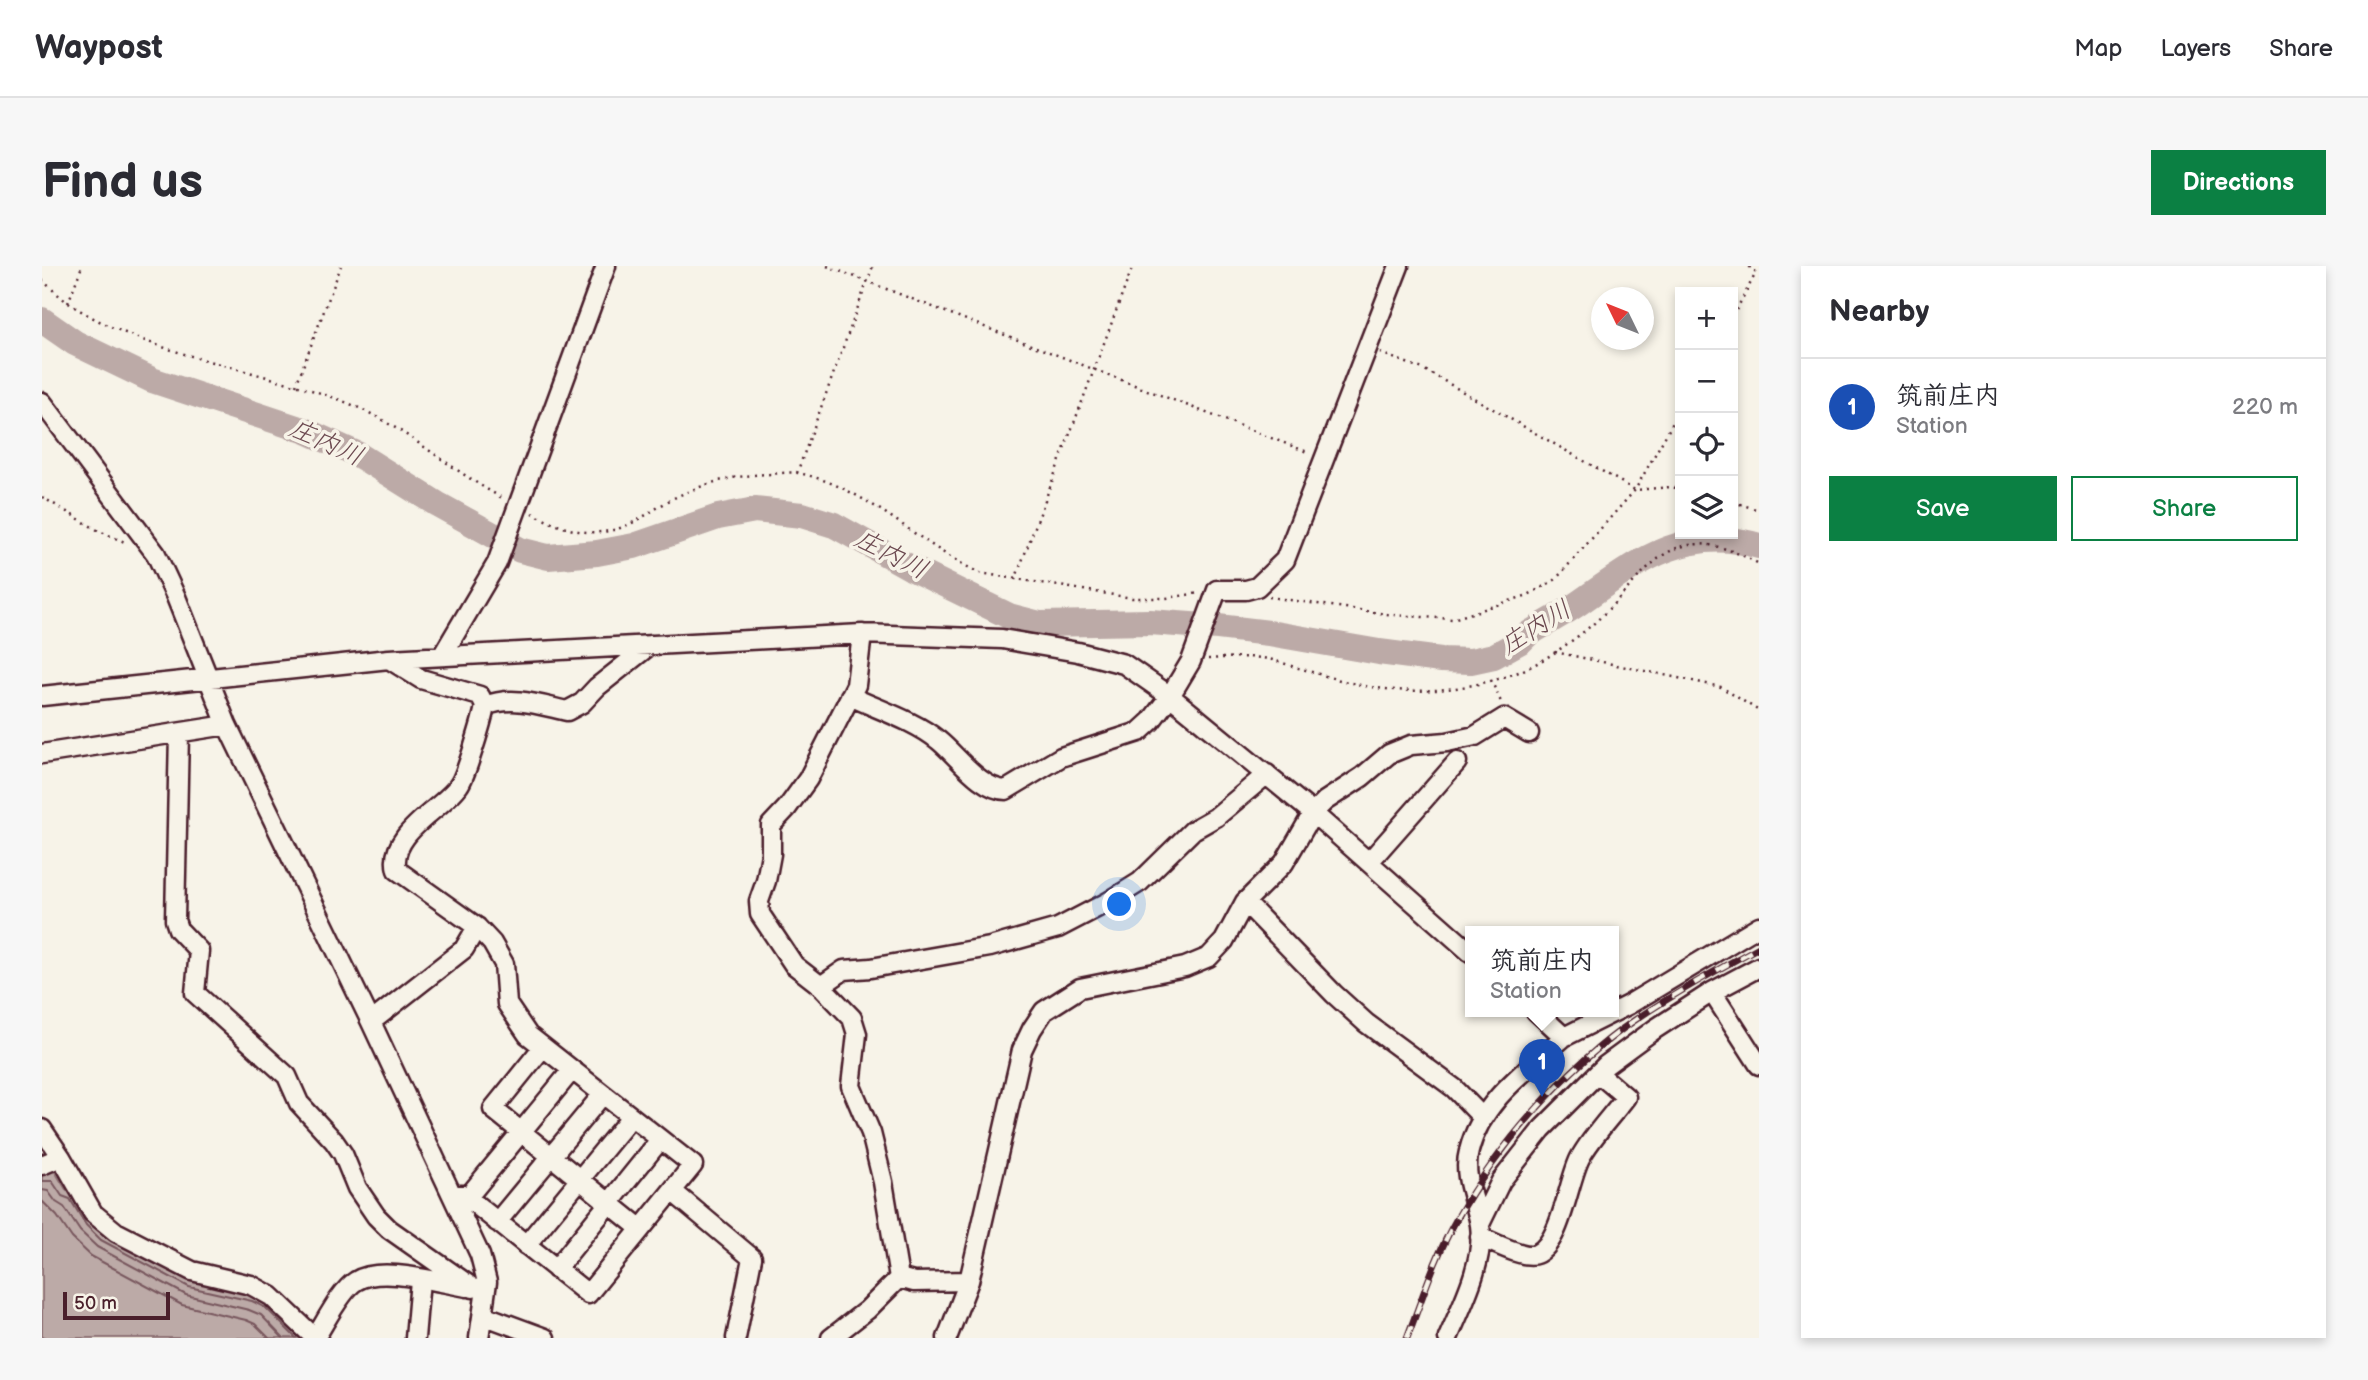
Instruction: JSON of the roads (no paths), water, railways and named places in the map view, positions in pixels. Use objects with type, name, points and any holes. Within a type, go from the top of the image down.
[{"type":"street","points":[[442,656],[497,563],[606,266]]},
{"type":"street","points":[[850,696],[936,738],[986,785],[997,790],[1006,790],[1061,757],[1139,732],[1170,696],[1191,661],[1215,595],[1257,587],[1285,560],[1399,266]]},
{"type":"street","points":[[42,402],[156,554],[227,726],[459,1197],[487,1283],[479,1289],[384,1274],[355,1281],[345,1291],[315,1338],[271,1296],[251,1285],[192,1271],[116,1232],[93,1213],[42,1129]]},
{"type":"street","points":[[42,696],[389,659],[862,634],[1002,639],[1078,652],[1124,664],[1170,696],[1313,813],[1465,948]]},
{"type":"street","points":[[862,634],[856,685],[808,779],[771,825],[771,854],[759,901],[760,914],[794,965],[821,986],[852,1018],[857,1034],[850,1086],[874,1145],[899,1278]]},
{"type":"street","points":[[485,706],[498,701],[516,701],[567,711],[576,708],[597,687],[650,645]]},
{"type":"street","points":[[389,659],[421,679],[480,696],[485,706],[459,785],[417,823],[397,852],[394,861],[397,870],[477,926],[492,943],[504,964],[507,1004],[528,1035],[693,1166],[588,1294],[497,1222],[459,1197]]},
{"type":"street","points":[[947,1338],[969,1282],[1022,1050],[1044,1011],[1080,988],[1185,967],[1209,957],[1224,941],[1245,902],[1284,863],[1313,813],[1325,801],[1362,777],[1389,754],[1402,748],[1475,736],[1504,718],[1529,733]]},
{"type":"street","points":[[42,754],[227,726]]},
{"type":"street","points":[[179,733],[175,920],[178,929],[199,951],[195,993],[287,1076],[299,1102],[343,1154],[357,1188],[376,1216],[389,1229],[479,1289],[483,1315],[479,1338]]},
{"type":"street","points":[[1369,862],[1457,762]]},
{"type":"street","points":[[821,986],[844,970],[871,968],[990,947],[1058,928],[1140,882],[1194,830],[1216,817],[1267,774]]},
{"type":"street","points":[[1245,902],[1334,995],[1366,1023],[1454,1088],[1483,1118]]},
{"type":"street","points":[[371,1022],[464,949],[477,926]]},
{"type":"street","points":[[1619,1010],[1759,926]]},
{"type":"street","points":[[1448,1338],[1469,1291],[1480,1231],[1501,1181],[1534,1139],[1598,1073],[1655,1029],[1712,992],[1759,967]]},
{"type":"street","points":[[1712,992],[1757,1058]]},
{"type":"street","points":[[1542,1017],[1564,1037]]},
{"type":"street","points":[[1598,1073],[1626,1097],[1580,1158],[1553,1236],[1545,1247],[1538,1254],[1528,1256],[1480,1231],[1467,1172],[1469,1152],[1483,1118],[1506,1088],[1564,1037],[1605,1017]]},
{"type":"street","points":[[543,1047],[493,1109],[641,1229]]},
{"type":"street","points":[[459,1197],[520,1132],[572,1070]]},
{"type":"street","points":[[497,1222],[603,1094]]},
{"type":"street","points":[[526,1245],[631,1117]]},
{"type":"street","points":[[556,1269],[660,1140]]},
{"type":"street","points":[[42,1166],[61,1157]]},
{"type":"street","points":[[672,1191],[752,1258],[737,1338]]},
{"type":"street","points":[[899,1278],[914,1282],[969,1282]]},
{"type":"street","points":[[831,1338],[867,1310],[899,1278]]},
{"type":"street","points":[[415,1338],[420,1280]]},
{"type":"street","points":[[483,1315],[540,1337]]},
{"type":"water","points":[[54,1170],[67,1191],[72,1189],[105,1234],[191,1281],[255,1295],[271,1303],[305,1338],[42,1338],[42,1175]]},
{"type":"waterway","name":"庄内川","points":[[42,320],[75,343],[152,380],[306,431],[357,454],[437,504],[520,550],[548,557],[597,553],[634,546],[718,517],[755,510],[802,515],[834,525],[911,568],[1009,616],[1040,624],[1150,622],[1218,627],[1379,652],[1471,661],[1494,656],[1521,641],[1616,577],[1659,552],[1706,540],[1732,540],[1759,546]]},
{"type":"railway","points":[[1407,1338],[1448,1234],[1492,1164],[1535,1110],[1583,1061],[1635,1020],[1759,947]]},
{"type":"place","name":"筑前庄内","points":[[1542,1097]]}]
